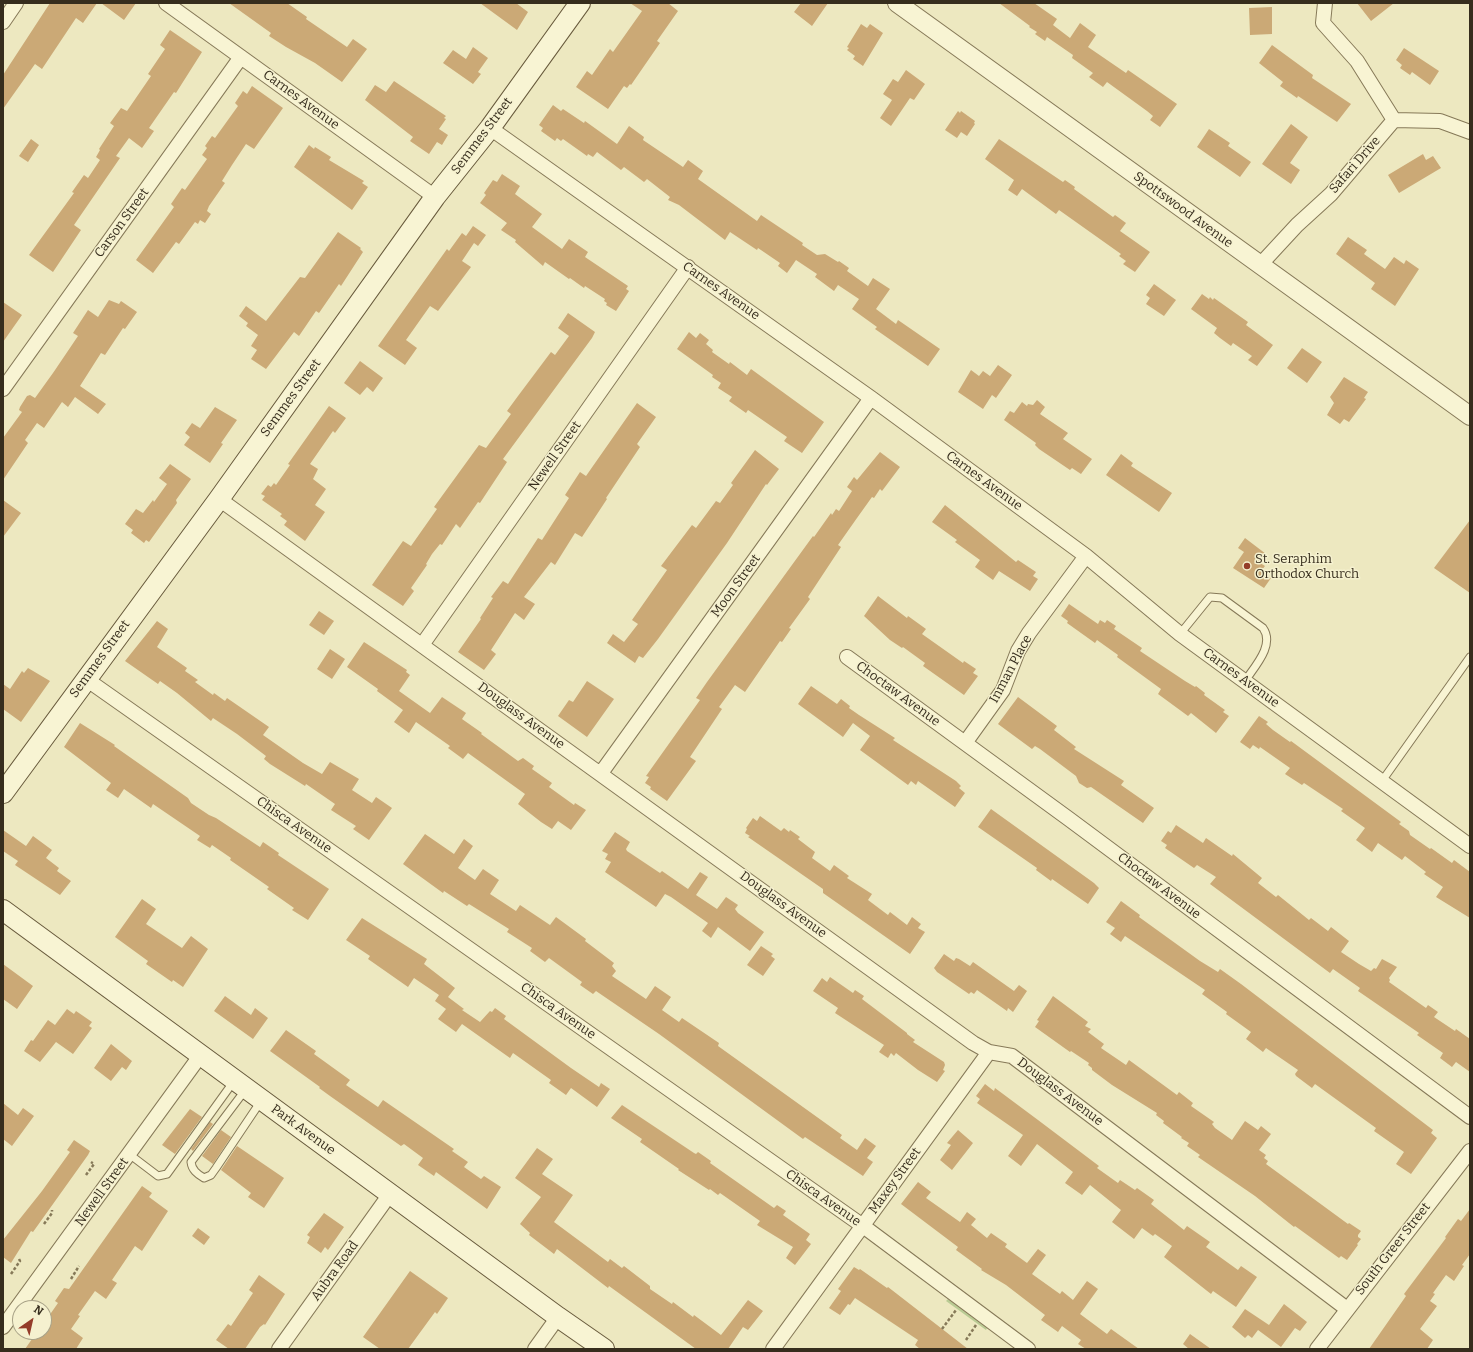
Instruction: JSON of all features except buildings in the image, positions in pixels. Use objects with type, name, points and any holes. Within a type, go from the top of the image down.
[{"type":"main road","name":"Semmes Street","points":[[3,793],[86,678],[219,499],[436,197],[490,128],[580,3]]},
{"type":"main road","name":"Park Avenue","points":[[3,910],[558,1318],[604,1349]]},
{"type":"street","points":[[3,22],[16,3]]},
{"type":"street","name":"Carnes Avenue","points":[[166,3],[436,197]]},
{"type":"street","name":"Spottswood Avenue","points":[[897,3],[1470,416]]},
{"type":"street","points":[[1325,3],[1323,23],[1357,61],[1394,120],[1440,121],[1470,132]]},
{"type":"street","name":"Carson Street","points":[[3,389],[241,57]]},
{"type":"street","name":"Safari Drive","points":[[1260,265],[1297,225],[1331,194],[1394,120]]},
{"type":"street","name":"Carnes Avenue","points":[[490,128],[871,398],[1086,556],[1180,634],[1470,846]]},
{"type":"street","name":"Newell Street","points":[[422,645],[688,267]]},
{"type":"street","name":"Moon Street","points":[[601,773],[871,398]]},
{"type":"street","name":"Douglass Avenue","points":[[219,499],[601,773],[973,1043],[989,1052],[1012,1056],[1347,1309]]},
{"type":"street","name":"Inman Place","points":[[965,743],[1003,690],[1018,651],[1029,633],[1086,556]]},
{"type":"street","name":"Choctaw Avenue","points":[[847,657],[1470,1118]]},
{"type":"street","name":"Chisca Avenue","points":[[86,678],[863,1226],[1028,1349]]},
{"type":"street","name":"Maxey Street","points":[[773,1349],[989,1052]]},
{"type":"street","name":"Newell Street","points":[[3,1327],[200,1056]]},
{"type":"street","name":"South Greer Street","points":[[1317,1349],[1470,1151]]},
{"type":"street","name":"Aubra Road","points":[[279,1349],[390,1194]]},
{"type":"street","points":[[534,1349],[558,1318]]},
{"type":"lane","points":[[1180,634],[1210,597],[1222,598],[1263,628],[1267,634],[1267,644],[1245,681]]},
{"type":"lane","points":[[1382,781],[1470,657]]},
{"type":"lane","points":[[247,1090],[216,1168],[211,1175],[204,1178],[192,1167],[191,1162],[247,1090]]},
{"type":"lane","points":[[129,1154],[158,1176],[167,1174],[247,1090]]},
{"type":"path","points":[[86,1175],[94,1164],[91,1162]]},
{"type":"path","points":[[44,1224],[52,1213],[52,1210]]},
{"type":"path","points":[[11,1274],[20,1262],[19,1259]]},
{"type":"path","points":[[71,1279],[79,1266]]},
{"type":"path","points":[[942,1329],[956,1310]]},
{"type":"path","points":[[966,1340],[976,1325]]},
{"type":"green space","points":[[948,1299],[987,1328],[986,1330],[946,1301]]},
{"type":"place","name":"St. Seraphim Orthodox Church","points":[[1247,566]]}]
